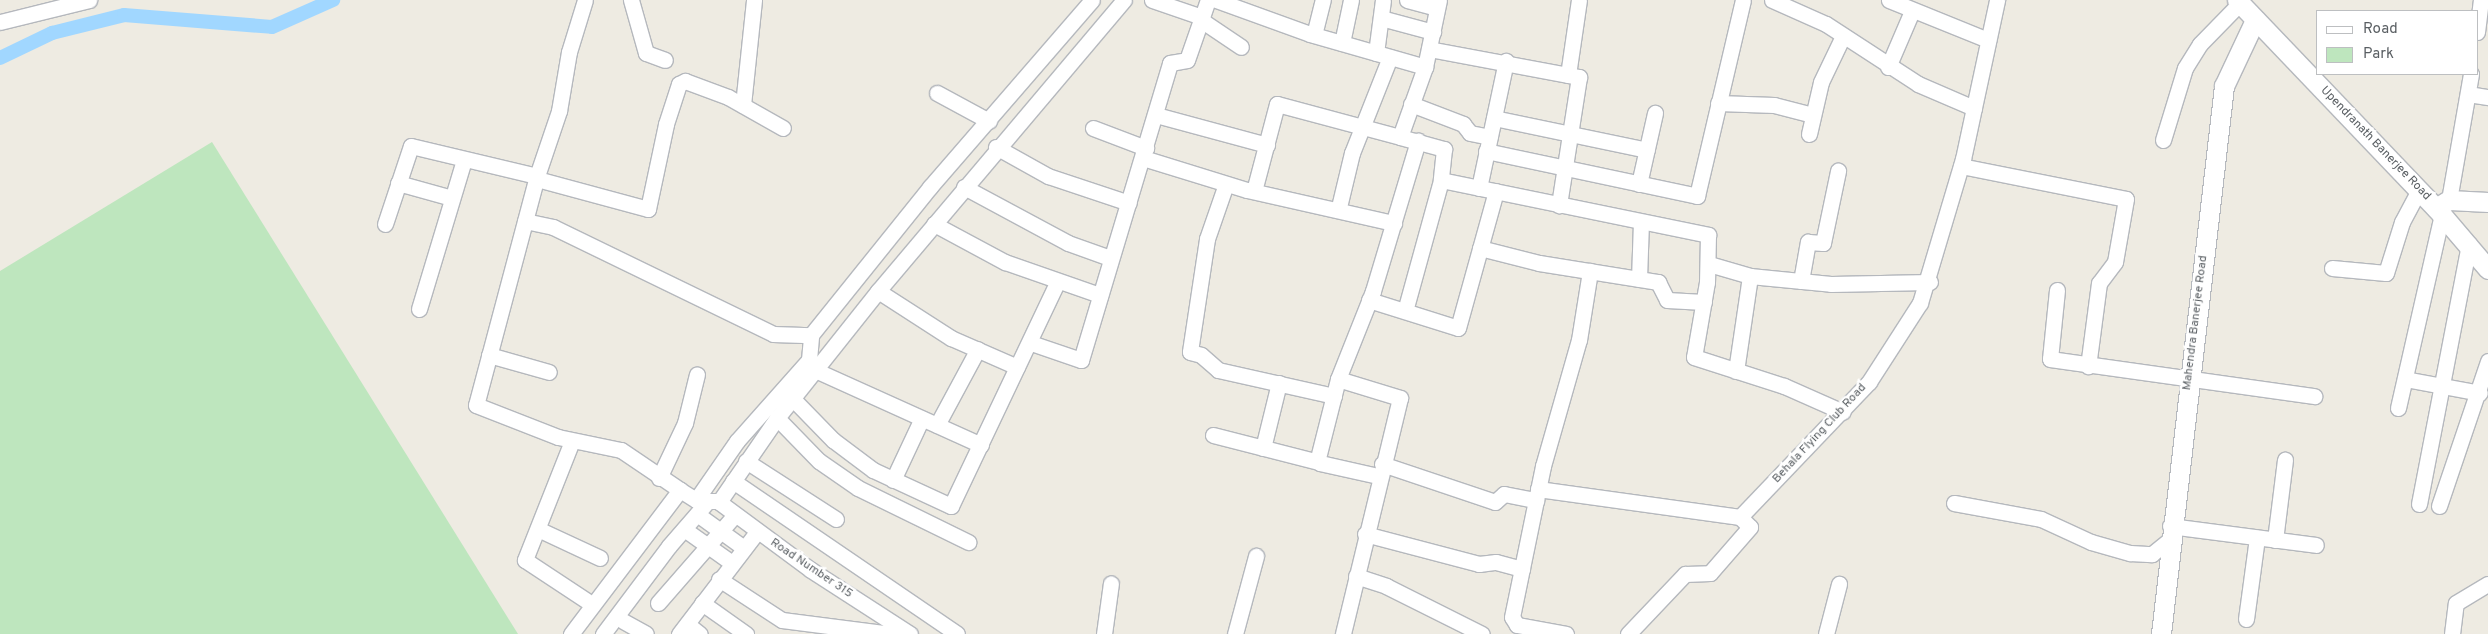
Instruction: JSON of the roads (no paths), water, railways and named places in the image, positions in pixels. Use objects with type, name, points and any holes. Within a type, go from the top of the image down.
[{"type":"street","points":[[585,0],[569,52],[559,111],[537,178],[476,406],[572,441],[621,450],[659,478],[696,500],[737,441],[809,360],[811,334],[1092,0]]},
{"type":"street","points":[[631,0],[646,53],[665,60]]},
{"type":"street","points":[[743,106],[754,0]]},
{"type":"street","points":[[603,634],[708,501],[725,493],[792,398],[996,147],[1124,0]]},
{"type":"street","points":[[1152,0],[1201,18],[1241,47]]},
{"type":"street","points":[[1031,343],[1080,361],[1110,258],[1130,203],[1170,63],[1188,60],[1208,0]]},
{"type":"street","points":[[1216,0],[1314,35],[1425,67]]},
{"type":"street","points":[[1314,35],[1323,0]]},
{"type":"street","points":[[1342,43],[1351,0]]},
{"type":"street","points":[[1339,207],[1383,55],[1381,18],[1383,0]]},
{"type":"street","points":[[1400,137],[1425,67],[1438,4],[1407,0]]},
{"type":"street","points":[[1568,75],[1580,0]]},
{"type":"street","points":[[1411,104],[1463,124],[1470,133],[1488,144],[1566,170],[1698,195],[1743,0]]},
{"type":"street","points":[[1772,0],[1843,36],[1888,67],[1974,108]]},
{"type":"street","points":[[1889,0],[1919,8],[1988,40]]},
{"type":"street","name":"Behala Flying Club Road","points":[[1740,517],[1843,412],[1896,344],[1930,282],[1961,166],[1997,0]]},
{"type":"street","points":[[0,22],[83,1]]},
{"type":"street","points":[[2163,140],[2185,68],[2200,44],[2239,2]]},
{"type":"street","name":"Upendranath Banerjee Road","points":[[2239,2],[2419,190],[2442,207],[2488,269]]},
{"type":"street","points":[[1888,67],[1919,8]]},
{"type":"street","points":[[2478,28],[2483,9]]},
{"type":"street","points":[[1381,18],[1433,32]]},
{"type":"street","name":"Mahendra Banerjee Road","points":[[2161,634],[2169,533],[2190,378],[2224,86],[2255,20]]},
{"type":"street","points":[[1809,134],[1821,82],[1843,36]]},
{"type":"street","points":[[1429,49],[1506,61],[1579,77],[1581,83],[1573,135],[1559,205]]},
{"type":"street","points":[[1479,188],[1506,61]]},
{"type":"street","points":[[2398,408],[2418,332],[2419,302],[2471,75]]},
{"type":"street","points":[[384,224],[409,146],[537,178],[648,209],[658,152],[679,84],[691,82],[743,106],[783,128]]},
{"type":"street","points":[[937,93],[989,121]]},
{"type":"street","points":[[2468,94],[2488,97]]},
{"type":"street","points":[[1718,103],[1779,106],[1813,115]]},
{"type":"street","points":[[1254,191],[1277,104],[1444,148],[1441,180],[1404,311]]},
{"type":"street","points":[[1639,184],[1655,113]]},
{"type":"street","points":[[1156,115],[1267,145]]},
{"type":"street","points":[[1494,118],[1647,150]]},
{"type":"street","points":[[1094,128],[1144,153],[1226,184],[1339,207],[1394,222]]},
{"type":"street","points":[[1318,462],[1338,379],[1369,300],[1418,141]]},
{"type":"street","points":[[996,147],[1048,176],[1130,203]]},
{"type":"street","points":[[419,309],[464,160]]},
{"type":"street","points":[[1961,166],[2126,199],[2115,262],[2099,282],[2088,366]]},
{"type":"street","points":[[1801,281],[1808,242],[1823,243],[1838,171]]},
{"type":"street","points":[[1441,180],[1708,235],[1709,264],[1694,356],[1784,386],[1843,412]]},
{"type":"street","points":[[398,183],[452,198]]},
{"type":"street","points":[[1226,184],[1208,239],[1190,352],[1201,355],[1218,370],[1334,396]]},
{"type":"street","points":[[964,188],[1068,243],[1110,258]]},
{"type":"street","points":[[2332,268],[2386,273],[2402,222],[2419,190]]},
{"type":"street","points":[[1369,300],[1458,328],[1496,191]]},
{"type":"street","points":[[2442,207],[2488,202]]},
{"type":"street","points":[[525,221],[553,227],[773,334],[811,334]]},
{"type":"street","points":[[1639,279],[1641,222]]},
{"type":"street","points":[[934,224],[1005,262],[1057,282],[1100,295]]},
{"type":"street","points":[[2419,504],[2469,244]]},
{"type":"street","points":[[1480,248],[1590,272],[1662,283],[1667,300],[1704,302]]},
{"type":"street","points":[[1709,264],[1750,276],[1801,281],[1930,282]]},
{"type":"street","points":[[1566,634],[1512,620],[1537,495],[1579,340],[1590,272]]},
{"type":"street","points":[[1736,371],[1750,276]]},
{"type":"street","points":[[792,398],[842,448],[893,480],[951,506],[1018,366],[1031,343],[1057,282]]},
{"type":"street","points":[[2057,290],[2048,358],[2088,366],[2190,378],[2314,396]]},
{"type":"street","points":[[878,291],[926,324],[1018,366]]},
{"type":"street","points":[[937,425],[978,349]]},
{"type":"street","points":[[489,355],[549,372]]},
{"type":"street","points":[[2439,506],[2480,393],[2488,361]]},
{"type":"street","points":[[815,370],[981,445]]},
{"type":"street","points":[[659,478],[685,423],[697,374]]},
{"type":"street","points":[[1338,379],[1399,395],[1343,634]]},
{"type":"street","points":[[2406,379],[2442,383],[2480,393]]},
{"type":"street","points":[[1263,448],[1279,384]]},
{"type":"street","points":[[777,418],[819,461],[858,488],[968,542]]},
{"type":"street","points":[[893,480],[922,418]]},
{"type":"street","points":[[1212,436],[1318,462],[1380,470],[1495,502],[1504,494],[1537,495],[1740,517],[1750,527],[1710,573],[1685,574],[1628,634]]},
{"type":"street","points":[[572,441],[540,530],[525,560],[588,601]]},
{"type":"street","points":[[2275,540],[2285,460]]},
{"type":"street","points":[[746,461],[836,519]]},
{"type":"street","points":[[571,634],[680,490]]},
{"type":"street","points":[[725,493],[957,634]]},
{"type":"street","name":"Road Number 315","points":[[725,493],[734,516],[907,633]]},
{"type":"street","points":[[1954,503],[2041,519],[2091,542],[2130,553],[2152,554],[2169,533],[2257,538],[2316,545]]},
{"type":"street","points":[[697,514],[744,548]]},
{"type":"street","points":[[658,603],[709,547],[734,516]]},
{"type":"street","points":[[684,529],[732,563]]},
{"type":"street","points":[[540,530],[600,558]]},
{"type":"street","points":[[700,634],[683,629],[719,579],[757,532]]},
{"type":"street","points":[[1365,534],[1479,564],[1496,562],[1522,569]]},
{"type":"street","points":[[2246,619],[2257,538]]},
{"type":"street","points":[[1235,634],[1256,556]]},
{"type":"street","points":[[1356,576],[1386,586],[1482,634]]},
{"type":"street","points":[[719,579],[782,620],[838,630],[891,634]]},
{"type":"street","points":[[1104,634],[1111,583]]},
{"type":"street","points":[[1826,634],[1839,584]]},
{"type":"street","points":[[2452,634],[2456,602],[2488,584]]},
{"type":"street","points":[[702,602],[746,634]]},
{"type":"street","points":[[623,621],[646,634]]},
{"type":"waterway","points":[[0,58],[52,33],[124,15],[272,27],[333,0]]}]
